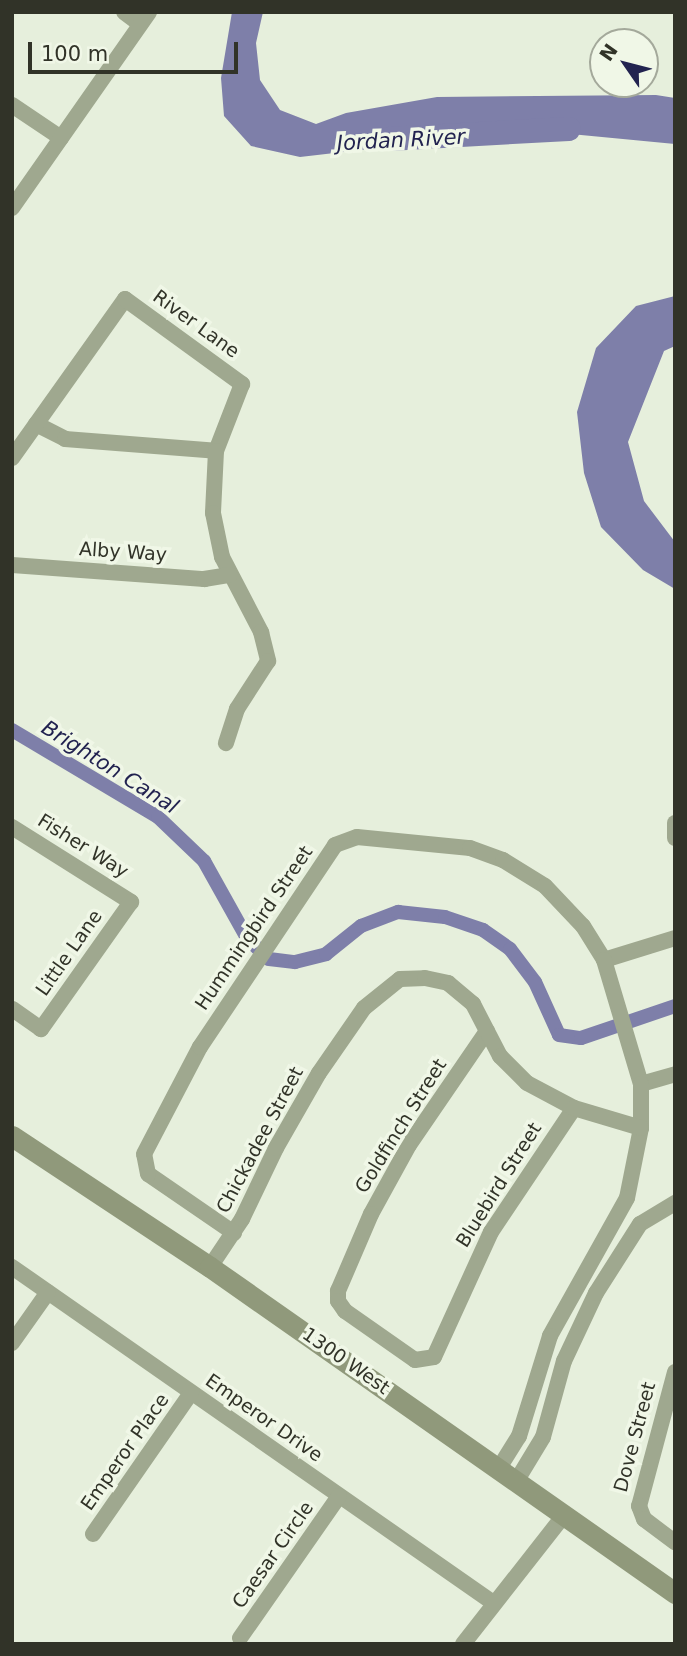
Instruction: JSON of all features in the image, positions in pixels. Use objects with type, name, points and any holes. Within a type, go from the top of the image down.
[{"type":"street","points":[[12,208],[145,18],[124,12]]},
{"type":"street","points":[[12,105],[61,138]]},
{"type":"street","name":"River Lane","points":[[36,424],[125,299],[242,384],[216,451]]},
{"type":"street","points":[[12,457],[36,424],[65,439],[216,451],[213,513],[230,575],[261,632],[268,661],[237,709],[226,743]]},
{"type":"street","name":"Alby Way","points":[[12,565],[204,579],[230,575]]},
{"type":"street","points":[[675,822],[675,838]]},
{"type":"street","name":"Fisher Way","points":[[12,827],[131,901]]},
{"type":"street","name":"Hummingbird Street","points":[[144,1169],[144,1154],[183,1076],[260,955],[335,845],[357,837],[445,844],[503,860],[558,897],[604,960],[640,1084],[641,1128],[632,1181],[621,1210],[550,1336],[519,1436],[499,1468]]},
{"type":"street","name":"Little Lane","points":[[12,1009],[41,1029],[131,901]]},
{"type":"street","points":[[604,960],[675,938]]},
{"type":"street","name":"Chickadee Street","points":[[210,1267],[234,1233],[313,1082],[364,1008],[388,985],[412,977],[448,983],[473,1004],[511,1069],[574,1108],[641,1128]]},
{"type":"street","name":"Goldfinch Street","points":[[427,1361],[415,1360],[345,1311],[338,1301],[338,1291],[388,1181],[487,1031]]},
{"type":"street","points":[[640,1084],[675,1074]]},
{"type":"street","name":"Bluebird Street","points":[[427,1361],[438,1353],[491,1232],[574,1108]]},
{"type":"street","name":"1300 West","points":[[12,1136],[210,1267],[675,1593]]},
{"type":"street","name":"Chickadee Street","points":[[144,1169],[234,1233]]},
{"type":"street","points":[[517,1480],[543,1437],[557,1380],[582,1320],[640,1224],[675,1203]]},
{"type":"street","name":"Emperor Drive","points":[[12,1267],[492,1602]]},
{"type":"street","points":[[12,1343],[48,1292]]},
{"type":"street","name":"Dove Street","points":[[675,1372],[639,1500],[639,1513],[675,1542]]},
{"type":"street","name":"Emperor Place","points":[[93,1534],[191,1393]]},
{"type":"street","name":"Caesar Circle","points":[[240,1638],[340,1496]]},
{"type":"street","points":[[463,1644],[492,1602],[525,1567],[565,1514]]},
{"type":"water","points":[[232,12],[263,12],[256,43],[260,80],[280,110],[316,124],[346,113],[437,97],[659,98],[659,95],[675,98],[675,144],[507,128],[422,136],[369,149],[300,157],[251,146],[224,116],[221,78]]},
{"type":"water","points":[[675,296],[675,346],[664,351],[628,442],[644,501],[675,542],[675,589],[643,570],[601,527],[584,473],[577,412],[596,348],[636,306]]},
{"type":"waterway","name":"Jordan River","points":[[389,139],[569,129]]},
{"type":"waterway","name":"Brighton Canal","points":[[12,730],[158,817],[204,861],[247,938],[269,959],[295,962],[326,954],[361,926],[398,912],[445,917],[483,930],[510,949],[535,982],[559,1035],[581,1038],[675,1006]]}]
